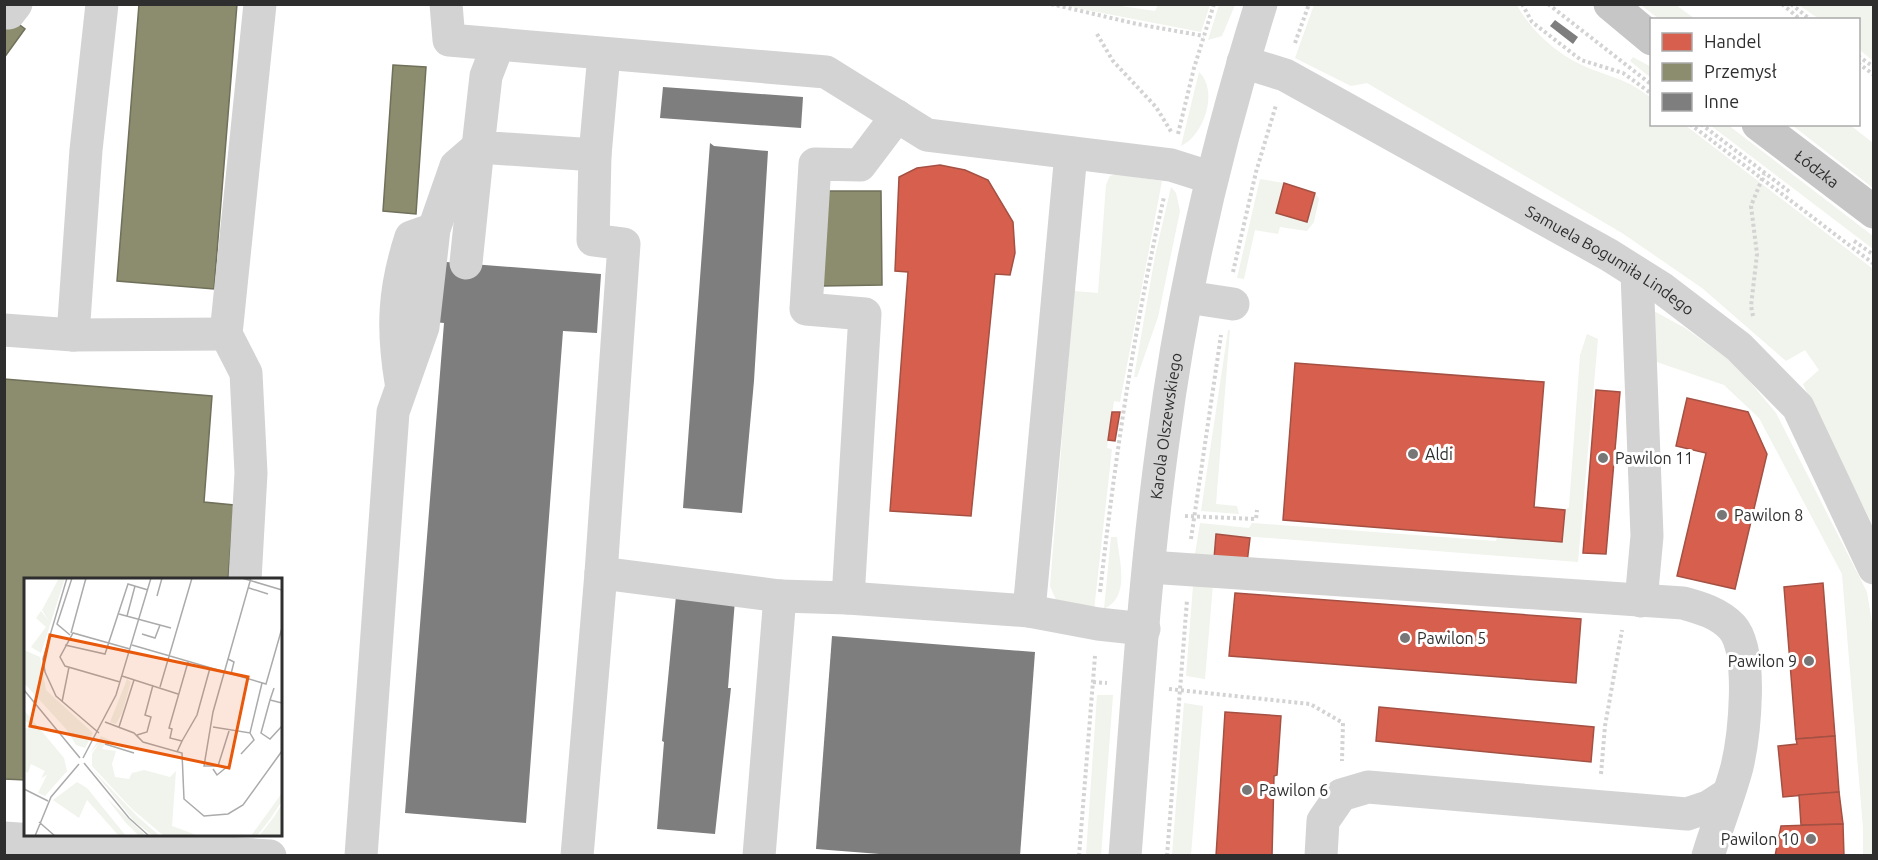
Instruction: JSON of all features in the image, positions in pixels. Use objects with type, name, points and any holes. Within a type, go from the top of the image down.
[{"type":"main road","points":[[1610,4],[1650,37]]},
{"type":"main road","name":"Łódzka","points":[[1761,126],[1874,212]]},
{"type":"street","points":[[73,335],[86,150],[102,4]]},
{"type":"street","points":[[245,578],[251,473],[246,373],[226,334],[260,4]]},
{"type":"street","points":[[446,4],[449,40],[826,72],[927,135],[1171,165],[1212,178]]},
{"type":"street","name":"Karola Olszewskiego","points":[[1125,855],[1144,629],[1172,568],[1162,441],[1187,297],[1212,178],[1261,4]]},
{"type":"street","points":[[466,263],[486,76],[498,45]]},
{"type":"street","points":[[577,855],[601,573],[624,244],[593,240],[595,155],[604,54]]},
{"type":"street","name":"Samuela Bogumiła Lindego","points":[[1243,62],[1285,75],[1637,273],[1663,289],[1745,352],[1798,407],[1874,568]]},
{"type":"street","points":[[848,598],[865,314],[806,309],[815,165],[860,165],[897,116]]},
{"type":"street","points":[[361,855],[393,412],[423,327],[434,229],[456,166],[478,147],[595,155]]},
{"type":"street","points":[[1029,611],[1071,153]]},
{"type":"street","points":[[1633,600],[1647,536],[1637,273]]},
{"type":"street","points":[[1187,297],[1230,303]]},
{"type":"street","points":[[4,330],[73,335],[226,334]]},
{"type":"street","points":[[1172,568],[1683,603],[1720,616],[1734,628],[1742,643],[1747,675],[1737,765],[1708,855]]},
{"type":"street","points":[[601,573],[780,596],[848,598],[1029,611],[1098,624],[1144,629]]},
{"type":"street","points":[[759,855],[780,596]]},
{"type":"street","points":[[1321,855],[1323,821],[1341,795],[1368,787],[1687,814],[1708,807],[1728,794]]},
{"type":"street","points":[[4,838],[163,852],[228,847],[270,855]]},
{"type":"path","points":[[1051,4],[1114,20],[1204,36]]},
{"type":"path","points":[[1172,568],[1194,516],[1230,303],[1256,172],[1309,4]]},
{"type":"path","points":[[1522,4],[1532,22],[1581,60],[1623,73],[1650,93]]},
{"type":"path","points":[[1548,4],[1650,83]]},
{"type":"path","points":[[1782,4],[1799,18]]},
{"type":"path","points":[[1791,4],[1808,18]]},
{"type":"path","points":[[1097,34],[1113,61],[1156,107],[1172,129],[1173,141]]},
{"type":"path","points":[[1860,57],[1874,67]]},
{"type":"path","points":[[1860,64],[1874,75]]},
{"type":"path","points":[[1693,126],[1874,264]]},
{"type":"path","points":[[1745,352],[1758,337],[1751,306],[1757,254],[1751,206],[1764,174]]},
{"type":"path","points":[[1167,855],[1179,691],[1172,568],[1186,505]]},
{"type":"path","points":[[1185,516],[1256,519],[1257,510]]},
{"type":"path","points":[[1598,806],[1605,726],[1621,641],[1633,600]]},
{"type":"path","points":[[1169,701],[1170,679]]},
{"type":"path","points":[[1163,689],[1310,704],[1343,723],[1341,795]]},
{"type":"shaded area","points":[[1061,5],[1114,5],[1155,11],[1158,5],[1210,5],[1201,32]]},
{"type":"shaded area","points":[[1219,5],[1235,5],[1222,36],[1208,40]]},
{"type":"shaded area","points":[[1314,5],[1517,5],[1534,29],[1564,55],[1582,65],[1621,80],[1650,97],[1650,126],[1686,126],[1873,269],[1873,526],[1803,384],[1819,370],[1805,350],[1786,361],[1702,288],[1622,233],[1367,83],[1351,86],[1295,58]]},
{"type":"shaded area","points":[[1641,5],[1676,5],[1694,18],[1658,18]]},
{"type":"shaded area","points":[[1799,5],[1873,5],[1873,61],[1860,50],[1860,18],[1818,18]]},
{"type":"shaded area","points":[[1633,57],[1650,66],[1650,77],[1630,61]]},
{"type":"shaded area","points":[[1199,72],[1208,90],[1206,112],[1196,132],[1181,146]]},
{"type":"shaded area","points":[[1711,126],[1729,126],[1873,236],[1873,249]]},
{"type":"shaded area","points":[[1793,126],[1851,126],[1873,143],[1873,188]]},
{"type":"shaded area","points":[[1116,174],[1162,181],[1120,402],[1114,401],[1107,448],[1112,449],[1094,610],[1057,602],[1050,586],[1074,291],[1098,293],[1106,185],[1110,176]]},
{"type":"shaded area","points":[[1260,179],[1284,183],[1276,213],[1306,222],[1315,193],[1319,199],[1314,222],[1307,231],[1280,227],[1278,234],[1255,230],[1244,279],[1237,278]]},
{"type":"shaded area","points":[[1171,187],[1176,193],[1180,211],[1158,317],[1137,377],[1134,377],[1155,256]]},
{"type":"shaded area","points":[[1654,311],[1685,328],[1735,364],[1776,413],[1867,592],[1874,635],[1873,855],[1863,855],[1863,828],[1842,574],[1759,418],[1724,385],[1651,360]]},
{"type":"shaded area","points":[[1228,330],[1230,330],[1216,504],[1237,506],[1239,514],[1201,511]]},
{"type":"shaded area","points":[[1587,334],[1598,339],[1578,562],[1217,534],[1214,559],[1195,554],[1200,523],[1249,528],[1252,523],[1496,541],[1497,537],[1562,542],[1565,510],[1569,507],[1580,355]]},
{"type":"shaded area","points":[[1111,537],[1117,537],[1121,587],[1118,596],[1104,609]]},
{"type":"shaded area","points":[[1213,584],[1205,679],[1186,676],[1193,586]]},
{"type":"shaded area","points":[[1097,695],[1113,695],[1101,855],[1086,855]]},
{"type":"shaded area","points":[[1184,703],[1203,706],[1191,855],[1172,855]]},
{"type":"building: Handel","points":[[940,165],[965,170],[988,180],[1013,222],[1015,253],[1010,275],[995,274],[971,516],[890,511],[908,272],[895,271],[899,177],[917,168]]},
{"type":"building: Handel","points":[[1284,183],[1315,193],[1307,222],[1276,213]]},
{"type":"building: Handel","name":"Aldi","points":[[1295,363],[1544,382],[1534,507],[1565,510],[1562,542],[1283,520]]},
{"type":"building: Handel","name":"Pawilon 11","points":[[1596,390],[1620,392],[1606,554],[1583,553]]},
{"type":"building: Handel","name":"Pawilon 8","points":[[1687,398],[1748,412],[1767,454],[1735,589],[1677,576],[1706,453],[1676,446]]},
{"type":"building: Handel","points":[[1112,412],[1120,412],[1115,441],[1108,440]]},
{"type":"building: Handel","points":[[1216,534],[1250,538],[1247,563],[1214,559]]},
{"type":"building: Handel","name":"Pawilon 9","points":[[1823,583],[1835,736],[1796,739],[1784,587]]},
{"type":"building: Handel","name":"Pawilon 5","points":[[1235,593],[1581,619],[1576,683],[1229,656]]},
{"type":"building: Handel","points":[[1379,707],[1594,727],[1591,762],[1376,741]]},
{"type":"building: Handel","name":"Pawilon 6","points":[[1225,712],[1281,716],[1277,775],[1274,776],[1272,856],[1216,856]]},
{"type":"building: Handel","points":[[1835,736],[1839,792],[1783,797],[1778,746],[1797,744],[1796,739]]},
{"type":"building: Handel","points":[[1839,792],[1843,824],[1801,825],[1799,795]]},
{"type":"building: Handel","name":"Pawilon 10","points":[[1843,824],[1844,856],[1775,856],[1781,826]]},
{"type":"building: Przemysł","points":[[139,4],[237,4],[214,289],[117,281]]},
{"type":"building: Przemysł","points":[[4,13],[25,29],[4,58]]},
{"type":"building: Przemysł","points":[[393,65],[426,67],[416,214],[383,211]]},
{"type":"building: Przemysł","points":[[821,191],[881,191],[882,285],[822,286]]},
{"type":"building: Przemysł","points":[[4,379],[212,396],[204,502],[234,505],[228,578],[24,578],[24,780],[4,779]]},
{"type":"building: Inne","points":[[1555,20],[1578,37],[1573,44],[1550,26]]},
{"type":"building: Inne","points":[[663,87],[803,97],[801,128],[660,118]]},
{"type":"building: Inne","points":[[710,143],[714,146],[768,151],[754,381],[742,513],[683,508]]},
{"type":"building: Inne","points":[[408,259],[601,274],[597,333],[563,331],[526,823],[405,813],[444,323],[404,319]]},
{"type":"building: Inne","points":[[676,596],[735,600],[728,688],[731,688],[715,834],[657,829],[664,742],[662,741]]},
{"type":"building: Inne","points":[[832,636],[1035,652],[1020,856],[905,856],[816,849]]},
{"type":"place","name":"Aldi","points":[[1413,454]]},
{"type":"place","name":"Pawilon 11","points":[[1603,458]]},
{"type":"place","name":"Pawilon 8","points":[[1722,515]]},
{"type":"place","name":"Pawilon 5","points":[[1405,638]]},
{"type":"place","name":"Pawilon 9","points":[[1809,661]]},
{"type":"place","name":"Pawilon 6","points":[[1247,790]]},
{"type":"place","name":"Pawilon 10","points":[[1811,839]]}]
